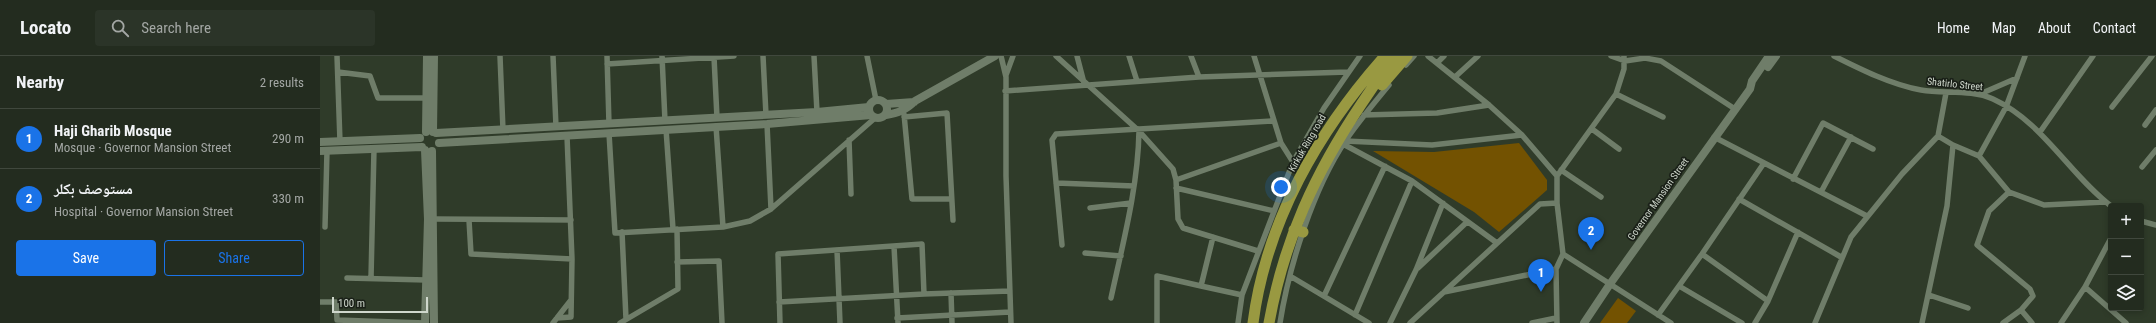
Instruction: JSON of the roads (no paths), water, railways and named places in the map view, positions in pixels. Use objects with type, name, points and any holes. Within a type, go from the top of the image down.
[{"type":"highway","points":[[1337,114],[1342,99],[1374,56]]},
{"type":"highway","name":"Kirkuk Ring road","points":[[1252,323],[1261,281],[1286,202],[1337,114],[1392,56]]},
{"type":"highway","name":"Kirkuk Ring road","points":[[1269,323],[1276,285],[1298,231],[1302,207],[1349,123],[1392,56]]},
{"type":"highway","points":[[1349,123],[1363,110],[1407,56]]},
{"type":"highway","points":[[1261,281],[1276,285]]},
{"type":"street","points":[[337,56],[340,142]]},
{"type":"street","points":[[427,56],[429,134]]},
{"type":"street","points":[[434,56],[429,134],[426,150],[431,219],[434,323]]},
{"type":"street","points":[[500,56],[503,130]]},
{"type":"street","points":[[553,56],[556,127]]},
{"type":"street","points":[[606,56],[608,124]]},
{"type":"street","points":[[607,64],[662,58],[734,56]]},
{"type":"street","points":[[763,56],[766,115]]},
{"type":"street","points":[[814,56],[817,112]]},
{"type":"street","points":[[609,133],[615,233],[723,227],[750,221],[771,209],[849,140],[872,113],[876,100],[867,56]]},
{"type":"street","points":[[951,199],[912,199],[904,114],[915,101],[995,56]]},
{"type":"street","points":[[1001,56],[1006,77]]},
{"type":"street","points":[[1011,323],[1005,91],[1006,77],[1013,56]]},
{"type":"street","points":[[1056,56],[1084,84],[1139,131],[1173,169],[1176,180],[1179,224],[1186,230],[1258,251]]},
{"type":"street","points":[[1077,56],[1084,84]]},
{"type":"street","points":[[1129,56],[1137,81]]},
{"type":"street","points":[[1192,56],[1199,77]]},
{"type":"street","points":[[1254,56],[1281,143],[1293,162]]},
{"type":"street","points":[[1238,323],[1242,295],[1293,162],[1315,122],[1360,56]]},
{"type":"street","points":[[1280,323],[1298,231],[1317,198],[1344,142],[1364,115],[1414,56]]},
{"type":"street","points":[[1428,56],[1489,105],[1522,135],[1557,176]]},
{"type":"street","points":[[1436,62],[1444,56]]},
{"type":"street","points":[[1455,78],[1478,56]]},
{"type":"street","points":[[1611,56],[1624,59],[1645,58],[1662,61],[1735,109]]},
{"type":"street","name":"Governor Mansion Street","points":[[1750,89],[1752,81],[1769,56]]},
{"type":"street","name":"Governor Mansion Street","points":[[1584,323],[1714,137],[1750,89],[1757,84],[1776,56]]},
{"type":"street","name":"Shatirlo Street","points":[[1835,56],[1907,86],[1946,93],[1980,94],[2006,107],[2040,132],[2089,188],[2108,204]]},
{"type":"street","points":[[1979,156],[2006,107],[2025,56]]},
{"type":"street","points":[[2040,132],[2093,56]]},
{"type":"street","points":[[2112,106],[2152,56]]},
{"type":"street","points":[[714,57],[716,122],[723,227]]},
{"type":"street","points":[[620,323],[626,318],[678,289],[675,229],[665,125],[662,58]]},
{"type":"street","points":[[1532,323],[1556,321],[1556,269],[1563,254],[1557,203],[1557,176],[1616,94],[1622,77],[1624,59]]},
{"type":"street","points":[[338,72],[370,76],[378,98],[427,98]]},
{"type":"street","points":[[1005,91],[1084,84],[1199,77],[1348,72]]},
{"type":"street","points":[[1980,94],[2017,78]]},
{"type":"street","points":[[1815,323],[1841,257],[1851,237],[1867,216],[1938,136],[1946,93]]},
{"type":"street","points":[[1616,94],[1663,117]]},
{"type":"street","points":[[876,100],[882,101],[886,104],[915,101]]},
{"type":"street","points":[[886,104],[888,110],[886,115]]},
{"type":"street","points":[[1364,115],[1437,113],[1489,105]]},
{"type":"street","points":[[2145,125],[2156,110]]},
{"type":"street","points":[[320,142],[340,142],[429,134],[608,124],[646,126],[716,122],[766,115],[817,112],[872,113],[881,118],[886,115],[947,113],[953,220]]},
{"type":"street","points":[[716,122],[767,124],[872,113]]},
{"type":"street","points":[[1062,245],[1052,140],[1056,134],[1139,131],[1274,122]]},
{"type":"street","points":[[1793,179],[1823,123],[1873,149]]},
{"type":"street","points":[[767,124],[771,209]]},
{"type":"street","points":[[325,227],[323,151],[374,149],[426,150],[439,143],[609,133],[646,126]]},
{"type":"street","points":[[1592,129],[1619,149]]},
{"type":"street","points":[[1111,298],[1134,186],[1139,152],[1139,131]]},
{"type":"street","points":[[429,134],[439,139],[439,143]]},
{"type":"street","points":[[1344,142],[1432,145],[1522,135]]},
{"type":"street","points":[[555,321],[571,317],[572,259],[567,136]]},
{"type":"street","points":[[1938,136],[1953,145],[1979,156],[2008,192],[2044,205],[2105,202]]},
{"type":"street","points":[[1714,137],[1867,216]]},
{"type":"street","points":[[1821,192],[1851,137]]},
{"type":"street","points":[[849,140],[852,194]]},
{"type":"street","points":[[1344,142],[1412,181],[1497,243]]},
{"type":"street","points":[[1176,180],[1281,143]]},
{"type":"street","points":[[1922,323],[1929,295],[1946,206],[1953,145]]},
{"type":"street","points":[[371,278],[374,149]]},
{"type":"street","points":[[2142,167],[2156,150]]},
{"type":"street","points":[[1658,315],[1764,163]]},
{"type":"street","points":[[1324,296],[1386,166]]},
{"type":"street","points":[[1561,170],[1601,197]]},
{"type":"street","points":[[1355,315],[1412,181]]},
{"type":"street","points":[[1056,182],[1134,186]]},
{"type":"street","points":[[1176,188],[1274,211]]},
{"type":"street","points":[[2003,323],[2021,310],[2033,296],[2030,289],[1977,244],[1989,211],[2008,192]]},
{"type":"street","points":[[1739,199],[1841,257]]},
{"type":"street","points":[[1090,208],[1131,203]]},
{"type":"street","points":[[1390,323],[1416,270],[1443,203]]},
{"type":"street","points":[[1410,323],[1540,204],[1557,203]]},
{"type":"street","points":[[431,219],[571,220]]},
{"type":"street","points":[[320,302],[336,302],[337,321],[425,323],[426,280],[431,219]]},
{"type":"street","points":[[469,220],[471,254],[572,259]]},
{"type":"street","points":[[1416,270],[1468,222]]},
{"type":"street","points":[[2144,222],[2156,226]]},
{"type":"street","points":[[622,232],[626,318]]},
{"type":"street","points":[[1755,323],[1768,301],[1798,232]]},
{"type":"street","points":[[1201,286],[1213,237]]},
{"type":"street","points":[[2061,323],[2085,287],[2110,239]]},
{"type":"street","points":[[780,323],[778,254],[922,244],[924,294]]},
{"type":"street","points":[[894,246],[897,320],[952,314],[1010,312]]},
{"type":"street","points":[[837,250],[840,323]]},
{"type":"street","points":[[1085,252],[1120,256]]},
{"type":"street","points":[[1563,254],[1671,323]]},
{"type":"street","points":[[1702,254],[1768,301]]},
{"type":"street","points":[[677,262],[719,261],[722,323]]},
{"type":"street","points":[[1444,292],[1556,269]]},
{"type":"street","points":[[1156,323],[1157,276],[1242,295]]},
{"type":"street","points":[[1290,276],[1369,323]]},
{"type":"street","points":[[347,278],[426,280]]},
{"type":"street","points":[[1679,286],[1742,323]]},
{"type":"street","points":[[2085,287],[2126,323]]},
{"type":"street","points":[[779,302],[1010,291]]},
{"type":"street","points":[[951,293],[952,323]]},
{"type":"street","points":[[1929,295],[1968,308]]},
{"type":"street","points":[[555,321],[571,300]]},
{"type":"street","points":[[2021,310],[2032,323]]},
{"type":"place","name":"مستوصف بكلر","points":[[1591,250]]},
{"type":"place","name":"Haji Gharib Mosque","points":[[1541,292]]}]
